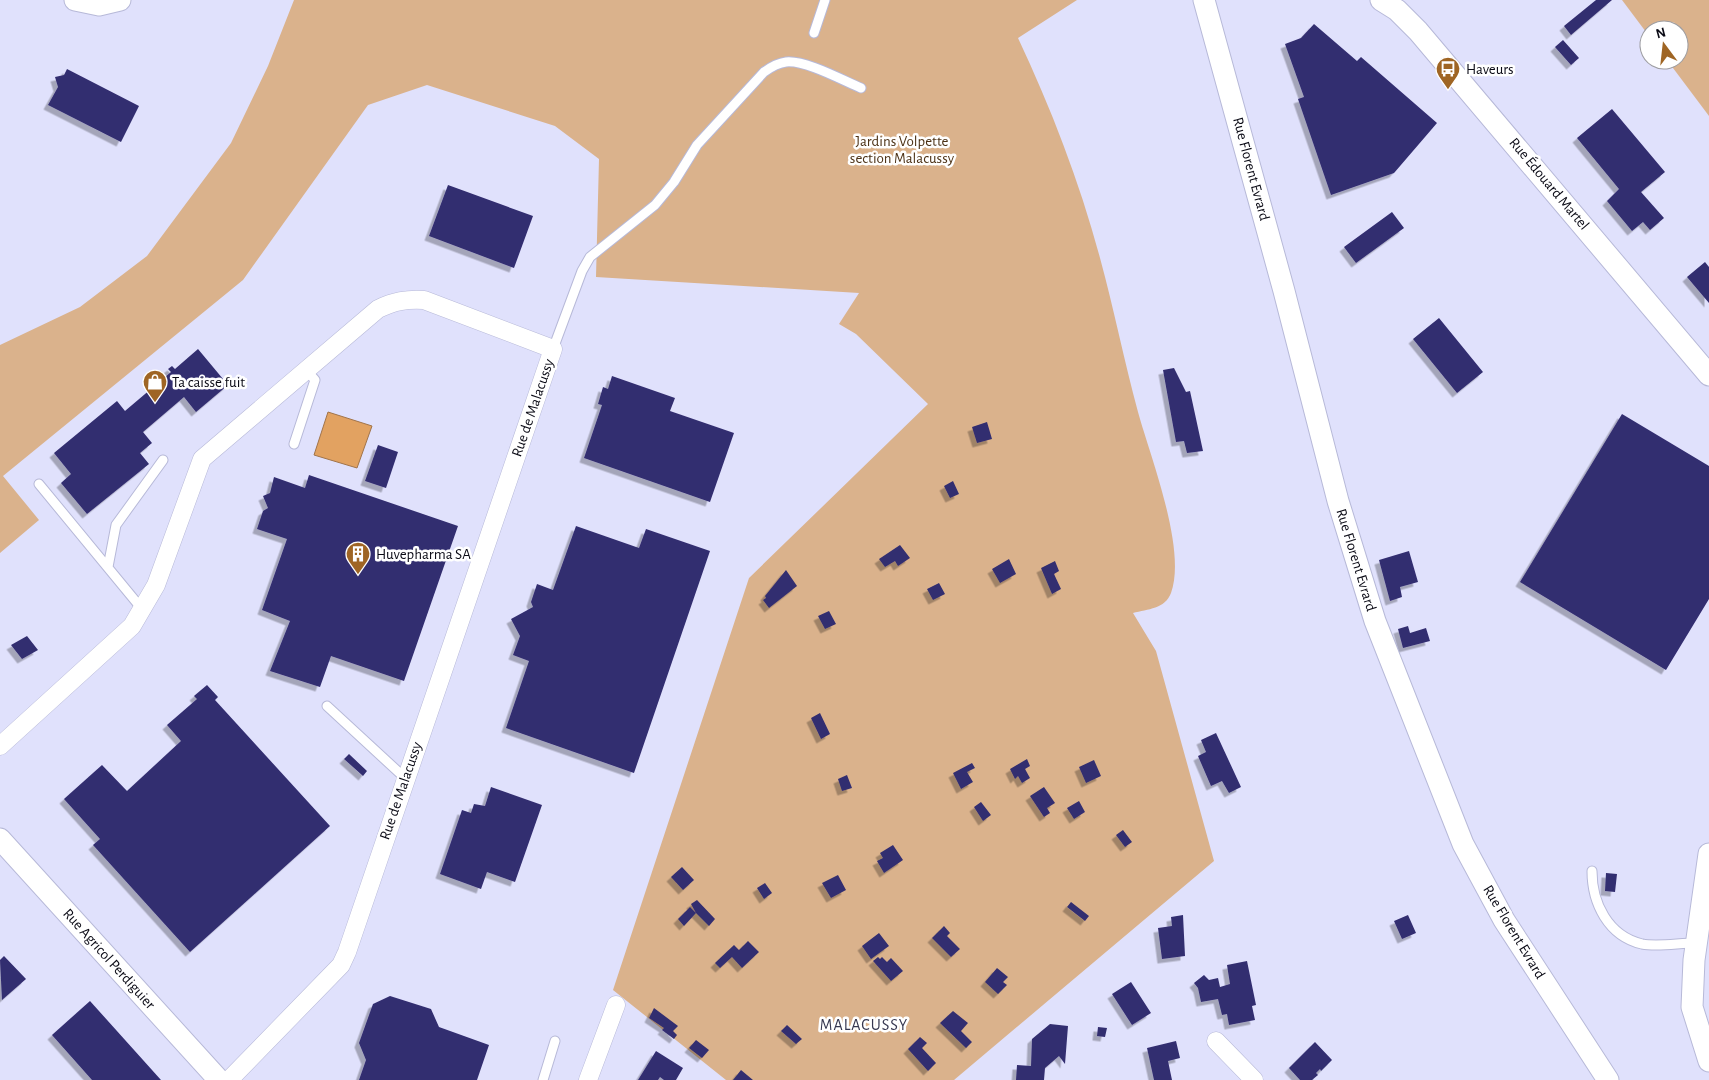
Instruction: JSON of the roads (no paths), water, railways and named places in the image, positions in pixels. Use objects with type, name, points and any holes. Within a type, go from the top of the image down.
[{"type":"street","points":[[75,0],[99,5],[120,0]]},
{"type":"street","name":"Rue Florent Evrard","points":[[1204,0],[1284,291],[1338,501],[1375,621],[1463,844],[1504,920],[1608,1080]]},
{"type":"street","name":"Rue Édouard Martel","points":[[1381,0],[1397,10],[1431,45],[1709,376]]},
{"type":"street","name":"Rue de Malacussy","points":[[0,746],[132,626],[156,585],[202,459],[378,309],[390,303],[407,299],[424,300],[553,349],[341,965],[229,1080]]},
{"type":"street","name":"Rue Agricol Perdiguier","points":[[0,839],[219,1080]]},
{"type":"street","points":[[1709,854],[1696,943],[1692,1007],[1709,1061]]},
{"type":"street","points":[[588,1080],[616,1006]]},
{"type":"street","points":[[1216,1041],[1254,1080]]},
{"type":"lane","points":[[814,33],[825,0]]},
{"type":"lane","points":[[553,349],[582,271],[590,257],[655,205],[674,182],[697,145],[764,72],[776,64],[787,62],[801,64],[861,88]]},
{"type":"lane","points":[[294,444],[315,380],[307,371]]},
{"type":"lane","points":[[108,567],[116,525],[163,460]]},
{"type":"lane","points":[[39,484],[142,609]]},
{"type":"lane","points":[[328,706],[405,778]]},
{"type":"lane","points":[[1592,871],[1592,886],[1598,908],[1611,926],[1628,939],[1644,944],[1696,943]]},
{"type":"lane","points":[[543,1080],[555,1041]]},
{"type":"place","name":"Haveurs","points":[[1448,90]]},
{"type":"place","name":"Ta caisse fuit","points":[[155,403]]},
{"type":"place","name":"Huvepharma SA","points":[[358,575]]},
{"type":"district","name":"MALACUSSY","points":[[864,1025]]},
{"type":"park label","name":"Jardins Volpette section Malacussy","points":[[902,150]]}]
